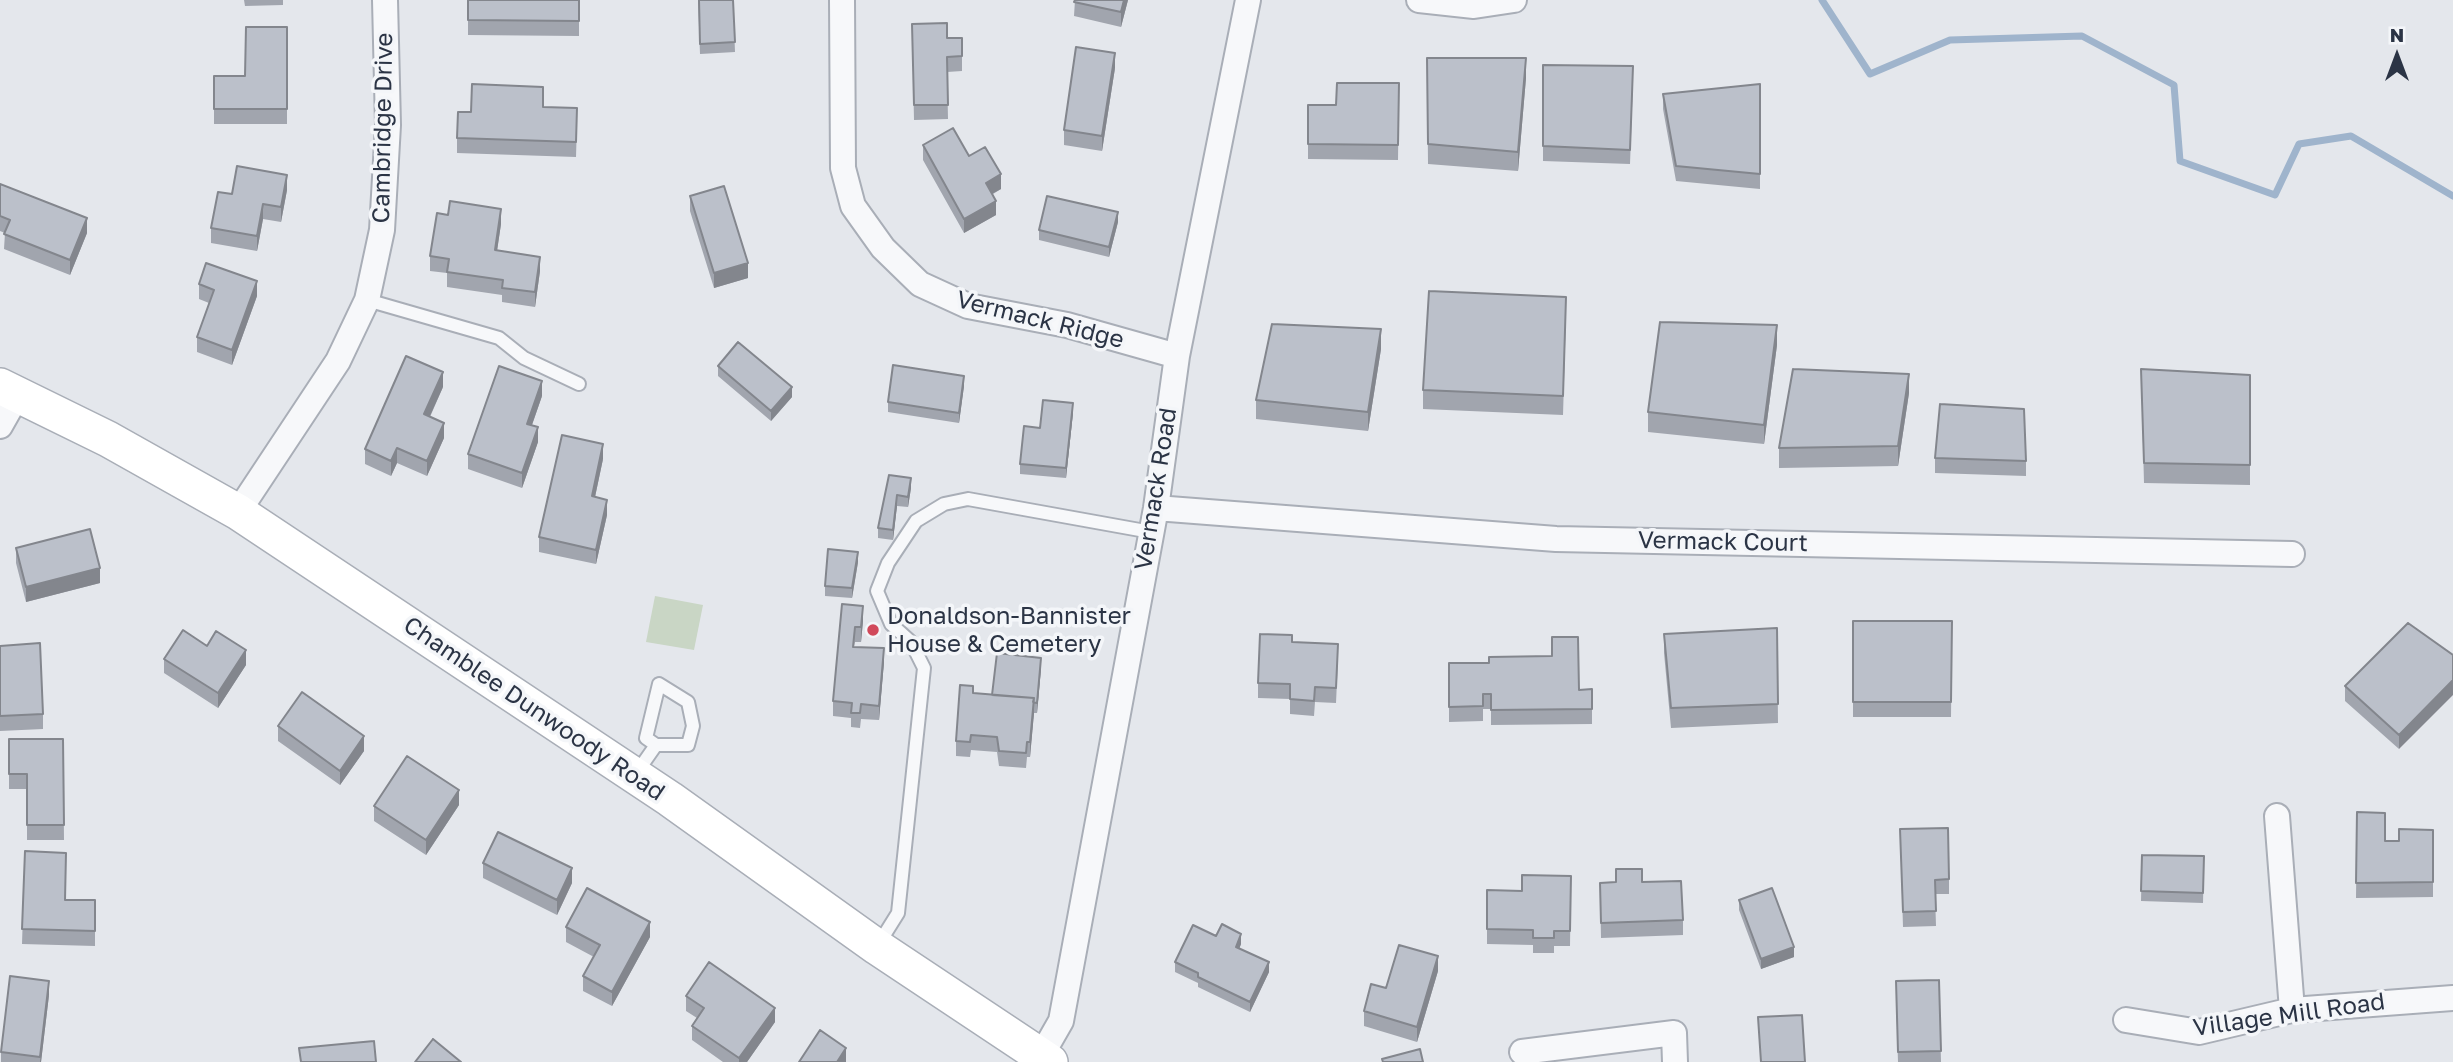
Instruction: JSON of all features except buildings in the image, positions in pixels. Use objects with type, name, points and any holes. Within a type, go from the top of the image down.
[{"type":"street","name":"Cambridge Drive","points":[[238,512],[338,361],[367,300],[382,230],[388,125],[385,0]]},
{"type":"street","name":"Vermack Ridge","points":[[842,0],[843,168],[853,206],[883,248],[920,284],[968,306],[1067,325],[1177,356]]},
{"type":"street","name":"Vermack Road","points":[[1045,1059],[1060,1021],[1153,520],[1177,356],[1248,0]]},
{"type":"street","points":[[1419,0],[1474,6],[1514,0]]},
{"type":"street","points":[[0,426],[9,391]]},
{"type":"street","name":"Chamblee Dunwoody Road","points":[[9,391],[108,439],[238,512],[635,776],[877,947],[1045,1059]]},
{"type":"street","name":"Vermack Court","points":[[1153,520],[1556,539],[2292,554]]},
{"type":"street","points":[[2277,817],[2292,1010]]},
{"type":"street","name":"Village Mill Road","points":[[2126,1020],[2199,1032],[2292,1010],[2453,998]]},
{"type":"street","points":[[1522,1052],[1674,1033],[1675,1062]]},
{"type":"lane","points":[[367,300],[499,338],[524,358],[579,384]]},
{"type":"lane","points":[[877,947],[898,913],[924,668],[911,642],[891,624],[877,590],[888,563],[916,522],[944,504],[968,499],[1153,520]]},
{"type":"lane","points":[[659,684],[688,702],[693,726],[688,745],[656,745],[646,738],[659,684]]},
{"type":"lane","points":[[635,776],[656,745]]},
{"type":"green space","points":[[655,596],[703,605],[694,650],[646,642]]},
{"type":"waterway","points":[[1822,0],[1870,74],[1950,40],[2082,36],[2174,85],[2180,161],[2275,195],[2299,144],[2351,136],[2453,196]]},
{"type":"place","name":"Donaldson-Bannister House & Cemetery","points":[[873,630]]}]
